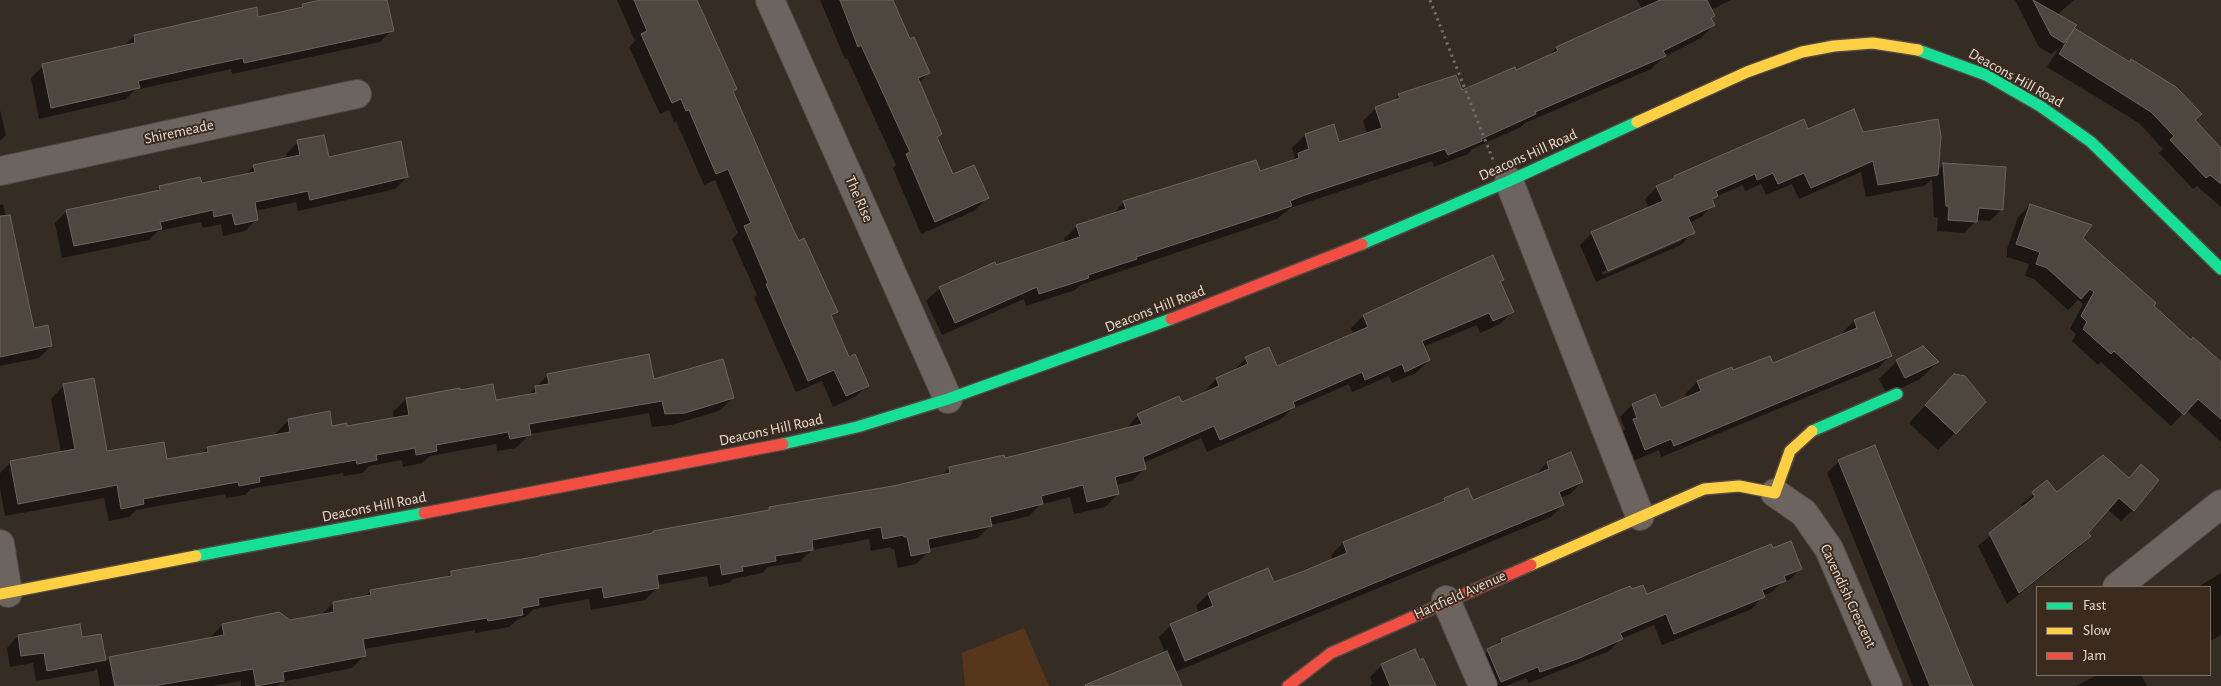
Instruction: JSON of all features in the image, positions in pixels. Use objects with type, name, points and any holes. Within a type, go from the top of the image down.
[{"type":"street","name":"The Rise","points":[[770,0],[948,399]]},
{"type":"street","name":"Deacons Hill Road","points":[[4,594],[775,446],[857,427],[948,399],[1137,333],[1373,240],[1503,175],[1747,72],[1802,52],[1834,46],[1873,43],[1923,51],[1954,61],[1986,75],[2040,106],[2091,142],[2221,269]]},
{"type":"street","name":"Shiremeade","points":[[0,171],[357,94]]},
{"type":"street","points":[[1503,175],[1640,516]]},
{"type":"street","points":[[1775,493],[1790,452],[1809,432],[1897,394]]},
{"type":"street","name":"Hartfield Avenue","points":[[1288,686],[1331,652],[1446,600],[1704,489],[1739,486],[1775,493]]},
{"type":"street","name":"Cavendish Crescent","points":[[1775,493],[1804,513],[1829,550],[1888,686]]},
{"type":"street","points":[[2119,586],[2221,504]]},
{"type":"street","points":[[0,544],[4,594]]},
{"type":"street","points":[[1446,600],[1483,686]]},
{"type":"path","points":[[1430,0],[1503,175]]},
{"type":"shaded area","points":[[1024,628],[1049,686],[965,686],[962,653]]},
{"type":"building","points":[[321,0],[387,0],[394,31],[244,63],[243,58],[138,81],[140,88],[51,108],[42,64],[135,43],[134,35],[257,7],[258,17],[303,7],[302,4]]},
{"type":"building","points":[[634,0],[697,0],[737,89],[733,91],[793,229],[799,241],[804,238],[838,312],[831,315],[849,357],[855,354],[869,386],[846,396],[834,370],[808,381],[766,284],[768,283],[744,226],[751,223],[728,169],[716,174],[689,110],[686,111],[681,99],[672,103],[641,34],[647,31]]},
{"type":"building","points":[[840,0],[893,0],[910,39],[914,37],[930,73],[918,78],[942,134],[937,137],[953,174],[974,165],[989,198],[935,222],[906,154],[910,152],[861,45],[858,47]]},
{"type":"building","points":[[1660,0],[1707,0],[1715,16],[1711,18],[1715,25],[1663,51],[1666,56],[1535,112],[1536,114],[1481,139],[1482,141],[1448,155],[1445,149],[1305,195],[1290,201],[1292,206],[1136,257],[1137,259],[1088,275],[1089,278],[1039,294],[1037,287],[955,323],[939,287],[995,262],[996,265],[1080,237],[1076,225],[1126,209],[1123,201],[1256,160],[1260,171],[1299,158],[1298,153],[1309,149],[1305,134],[1334,124],[1339,142],[1382,128],[1375,107],[1400,98],[1398,94],[1456,75],[1462,90],[1515,67],[1516,70],[1558,51],[1556,47]]},
{"type":"building","points":[[2033,0],[2077,25],[2074,28],[2130,62],[2131,59],[2176,87],[2202,114],[2195,120],[2221,148],[2221,184],[2210,175],[2206,178],[2170,140],[2174,136],[2151,112],[2059,54],[2074,29],[2064,43],[2051,35]]},
{"type":"building","points":[[1854,109],[1863,132],[1938,119],[1941,136],[1938,175],[1878,185],[1873,161],[1811,188],[1804,173],[1778,184],[1773,173],[1757,180],[1755,174],[1716,191],[1718,196],[1712,199],[1715,206],[1688,217],[1695,233],[1608,271],[1591,232],[1663,201],[1656,186],[1675,178],[1674,176],[1804,119],[1808,129]]},
{"type":"building","points":[[324,135],[329,157],[401,141],[408,177],[310,200],[308,191],[255,202],[258,220],[235,225],[232,213],[214,217],[213,210],[160,222],[162,229],[74,246],[66,210],[160,190],[159,186],[200,177],[202,183],[255,172],[253,165],[300,155],[297,140]]},
{"type":"building","points":[[1943,163],[2006,167],[2003,210],[1979,208],[1977,222],[1948,220],[1949,206],[1946,206]]},
{"type":"building","points":[[2030,204],[2092,225],[2083,238],[2156,303],[2154,306],[2191,340],[2193,337],[2221,362],[2221,419],[2198,399],[2184,415],[2114,351],[2111,354],[2083,329],[2087,322],[2081,316],[2094,292],[2090,289],[2081,299],[2047,268],[2036,264],[2040,252],[2016,244]]},
{"type":"building","points":[[10,215],[34,328],[48,325],[52,346],[0,357],[0,216]]},
{"type":"building","points":[[1493,255],[1504,280],[1500,281],[1514,312],[1493,321],[1489,313],[1422,341],[1430,360],[1405,372],[1402,364],[1365,380],[1362,372],[1293,402],[1295,407],[1220,440],[1214,426],[1143,457],[1146,469],[1115,477],[1119,494],[1087,502],[1083,485],[1041,496],[1043,504],[990,517],[992,526],[928,539],[930,552],[911,556],[907,537],[903,535],[883,539],[881,527],[812,540],[813,550],[775,556],[776,561],[742,567],[743,571],[722,575],[720,564],[657,575],[659,588],[604,598],[602,587],[538,598],[539,605],[522,608],[523,615],[488,621],[487,618],[363,639],[366,656],[283,672],[284,681],[256,686],[253,669],[153,686],[115,686],[109,657],[224,635],[222,624],[279,612],[290,620],[334,612],[333,602],[371,595],[370,590],[451,576],[451,571],[540,556],[653,533],[653,531],[769,510],[769,507],[893,486],[950,473],[949,467],[1004,455],[1005,458],[1142,424],[1137,414],[1179,396],[1182,402],[1219,386],[1216,378],[1248,364],[1245,357],[1269,347],[1277,366],[1368,327],[1363,315]]},
{"type":"building","points":[[1874,312],[1892,356],[1674,446],[1671,439],[1645,450],[1633,419],[1637,418],[1632,404],[1655,394],[1661,408],[1701,391],[1697,381],[1732,367],[1733,370],[1770,356],[1773,363],[1857,328],[1854,320]]},
{"type":"building","points":[[1923,346],[1939,362],[1905,378],[1896,360]]},
{"type":"building","points":[[649,354],[654,379],[723,359],[734,398],[685,413],[665,414],[662,401],[529,424],[531,435],[510,439],[508,432],[436,445],[437,451],[416,455],[415,448],[376,455],[377,460],[357,464],[356,460],[259,477],[260,482],[239,486],[238,482],[143,499],[144,504],[121,509],[117,485],[18,504],[10,461],[75,449],[63,384],[94,378],[107,451],[164,442],[167,459],[208,452],[207,447],[290,432],[288,419],[330,411],[332,426],[347,423],[347,426],[409,415],[406,398],[460,388],[460,390],[493,384],[496,400],[536,393],[535,386],[549,384],[547,374]]},
{"type":"building","points":[[1954,374],[1965,376],[1986,402],[1956,434],[1925,405]]},
{"type":"building","points":[[1875,445],[1973,686],[1930,686],[1838,460]]},
{"type":"building","points":[[1571,452],[1583,482],[1559,492],[1564,505],[1185,661],[1170,624],[1213,606],[1208,593],[1268,568],[1274,582],[1299,573],[1347,553],[1343,542],[1445,501],[1444,498],[1468,488],[1473,500],[1549,469],[1547,462]]},
{"type":"building","points":[[2103,455],[2129,478],[2141,464],[2159,480],[2134,511],[2119,498],[2088,533],[2091,536],[2019,593],[1989,533],[2035,497],[2032,492],[2047,480],[2057,492]]},
{"type":"building","points":[[1791,541],[1802,569],[1784,576],[1786,581],[1762,590],[1765,597],[1674,634],[1666,614],[1620,633],[1623,639],[1577,659],[1540,672],[1538,667],[1501,682],[1487,649],[1502,642],[1501,639],[1630,586],[1632,589],[1643,585],[1647,594],[1771,544],[1773,548]]},
{"type":"building","points":[[80,624],[82,637],[101,634],[106,660],[47,671],[44,653],[21,656],[18,635]]},
{"type":"building","points":[[1415,649],[1420,660],[1423,658],[1436,686],[1390,686],[1381,664]]},
{"type":"building","points":[[1167,651],[1182,686],[1085,685]]},
{"type":"traffic: fast","points":[[1918,50],[1986,75],[2040,106],[2091,142],[2221,269]]},
{"type":"traffic: fast","points":[[1362,244],[1509,181],[1637,122]]},
{"type":"traffic: fast","points":[[783,444],[857,427],[948,399],[1171,319]]},
{"type":"traffic: fast","points":[[1812,431],[1897,394]]},
{"type":"traffic: fast","points":[[196,556],[424,513]]},
{"type":"traffic: slow","points":[[1637,122],[1747,72],[1802,52],[1834,46],[1873,43],[1918,50]]},
{"type":"traffic: slow","points":[[1531,565],[1704,489],[1739,486],[1775,493],[1790,451],[1812,431]]},
{"type":"traffic: slow","points":[[0,594],[196,556]]},
{"type":"traffic: jam","points":[[1171,319],[1362,244]]},
{"type":"traffic: jam","points":[[424,513],[783,444]]},
{"type":"traffic: jam","points":[[1288,686],[1331,653],[1531,565]]}]
